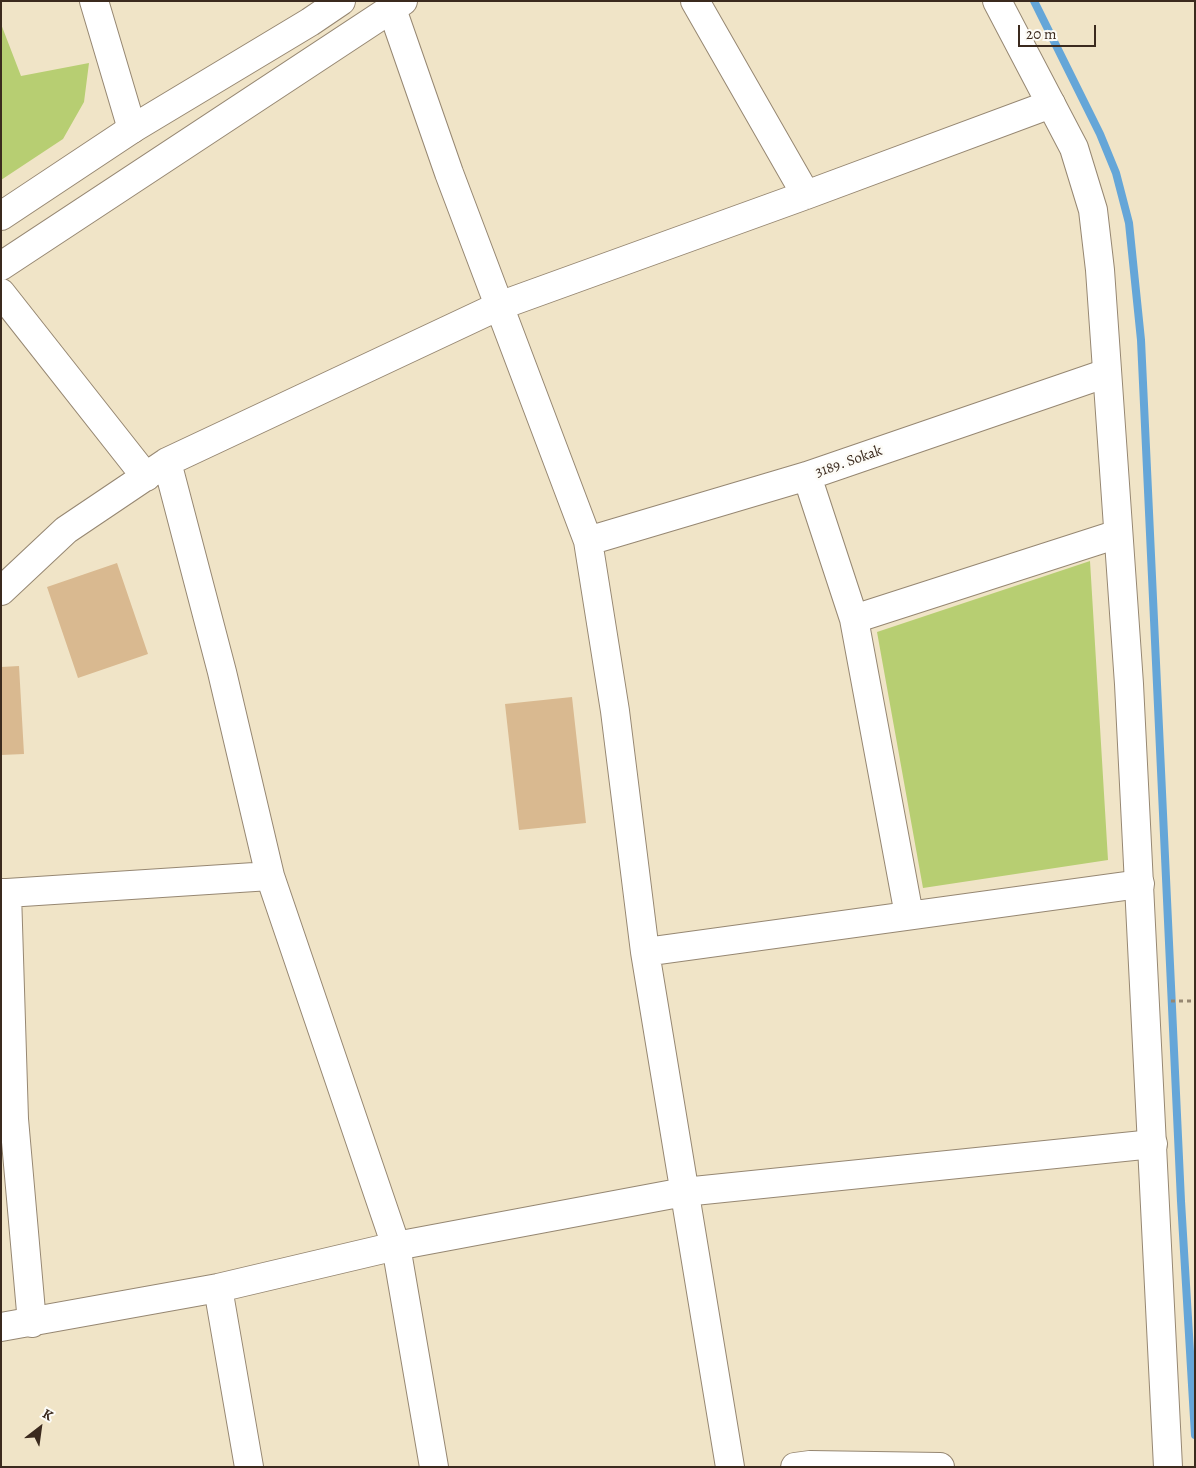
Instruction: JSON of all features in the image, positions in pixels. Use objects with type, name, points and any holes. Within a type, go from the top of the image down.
[{"type":"street","points":[[94,1],[132,129]]},
{"type":"street","points":[[1,216],[132,129],[310,22],[341,1]]},
{"type":"street","points":[[695,1],[806,195]]},
{"type":"street","points":[[997,1],[1074,148],[1094,210],[1129,684],[1168,1467]]},
{"type":"street","points":[[1,266],[398,5],[449,172],[588,541],[614,711],[645,952],[730,1467]]},
{"type":"street","points":[[1,591],[66,530],[156,469],[499,306],[1051,104]]},
{"type":"street","points":[[1,293],[156,469],[222,672],[270,876],[396,1246],[434,1467]]},
{"type":"street","name":"3189. Sokak","points":[[588,541],[807,476],[1107,373]]},
{"type":"street","points":[[807,476],[854,619],[909,915]]},
{"type":"street","points":[[854,619],[1118,534]]},
{"type":"street","points":[[32,1323],[14,1119],[4,893],[270,876]]},
{"type":"street","points":[[645,952],[1140,884]]},
{"type":"street","points":[[1,1327],[32,1323],[218,1288],[396,1246],[684,1192],[1153,1144]]},
{"type":"street","points":[[218,1288],[248,1467]]},
{"type":"street","points":[[795,1467],[810,1465],[940,1467]]},
{"type":"path","points":[[1188,1002],[1195,1001]]},
{"type":"green space","points":[[1,24],[21,76],[89,63],[84,102],[63,139],[1,180]]},
{"type":"green space","points":[[1090,561],[1108,860],[923,888],[877,632]]},
{"type":"building","points":[[117,563],[148,654],[78,678],[47,587]]},
{"type":"building","points":[[19,666],[24,754],[1,755],[1,667]]},
{"type":"building","points":[[572,697],[586,823],[519,830],[505,704]]},
{"type":"waterway","points":[[1034,1],[1100,134],[1116,173],[1129,223],[1141,340],[1181,1201],[1195,1435]]}]
